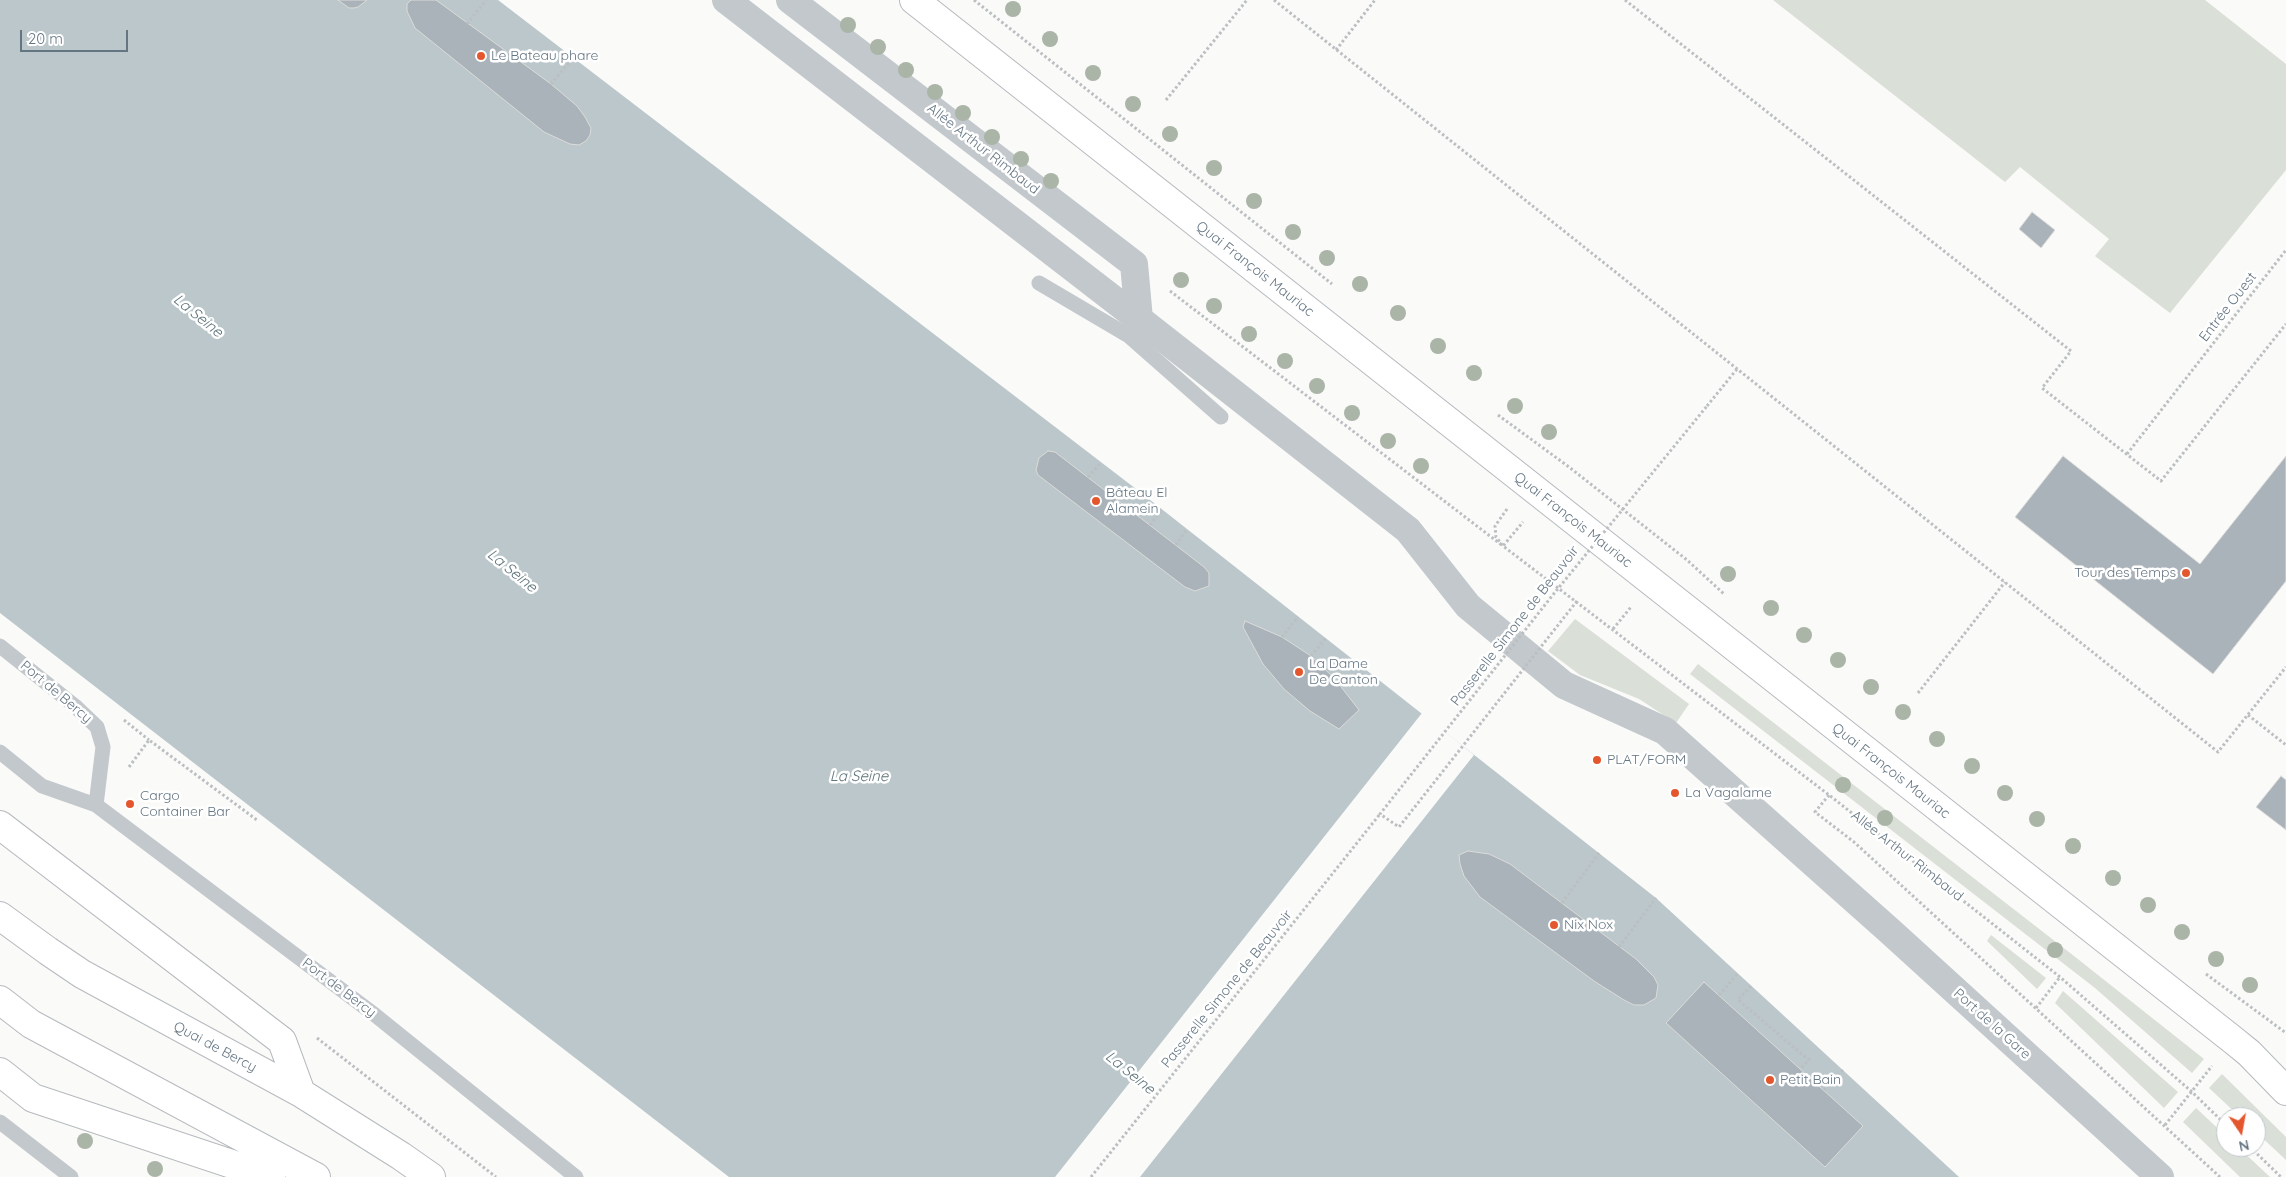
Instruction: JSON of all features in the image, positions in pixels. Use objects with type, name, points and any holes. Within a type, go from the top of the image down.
[{"type":"main road","name":"Quai François Mauriac","points":[[914,0],[2233,1040],[2285,1088]]},
{"type":"main road","points":[[0,825],[282,1041],[301,1093]]},
{"type":"main road","name":"Quai de Bercy","points":[[0,916],[82,974],[301,1093],[431,1177]]},
{"type":"main road","points":[[0,1000],[31,1024],[316,1177]]},
{"type":"main road","points":[[0,1072],[33,1098],[271,1177]]},
{"type":"street","name":"Port de la Gare","points":[[726,0],[1134,328],[1408,530],[1468,606],[1564,685],[1665,730],[2160,1177]]},
{"type":"street","name":"Allée Arthur Rimbaud","points":[[790,0],[1134,264]]},
{"type":"street","points":[[1134,264],[1134,328]]},
{"type":"lane","points":[[1039,283],[1134,328],[1221,416]]},
{"type":"lane","name":"Port de Bercy","points":[[0,646],[75,706],[97,727],[103,747],[96,805]]},
{"type":"lane","name":"Port de Bercy","points":[[0,752],[42,786],[96,805],[375,1015],[576,1177]]},
{"type":"lane","points":[[0,1122],[71,1177]]},
{"type":"path","points":[[467,24],[486,0]]},
{"type":"path","points":[[974,0],[1334,286]]},
{"type":"path","points":[[1166,100],[1247,0]]},
{"type":"path","points":[[1274,0],[2218,752],[2286,667]]},
{"type":"path","points":[[1336,50],[1375,0]]},
{"type":"path","points":[[1625,0],[2071,351],[2042,388],[2161,481],[2286,324]]},
{"type":"path","points":[[551,84],[573,58]]},
{"type":"path","name":"Entrée Ouest","points":[[2127,454],[2286,250]]},
{"type":"path","name":"Allée Arthur Rimbaud","points":[[1134,264],[1829,795],[2060,977],[2191,1091],[2216,1115]]},
{"type":"path","name":"Passerelle Simone de Beauvoir","points":[[1090,1177],[1552,596],[1737,369]]},
{"type":"path","points":[[1493,412],[1569,467],[1676,551]]},
{"type":"path","points":[[1088,477],[1101,463]]},
{"type":"path","points":[[1508,508],[1495,526],[1496,537],[1503,546],[1524,521]]},
{"type":"path","points":[[1150,525],[1162,509]]},
{"type":"path","points":[[1176,545],[1187,529]]},
{"type":"path","points":[[1918,692],[2005,582]]},
{"type":"path","points":[[1380,814],[1399,827],[1577,601]]},
{"type":"path","points":[[1282,637],[1298,617]]},
{"type":"path","points":[[1613,629],[1622,618]]},
{"type":"path","points":[[1312,656],[1326,638]]},
{"type":"path","points":[[2248,715],[2286,745]]},
{"type":"path","points":[[127,770],[149,740],[256,820]]},
{"type":"path","points":[[1829,795],[1815,812],[1854,842],[2165,1124],[2220,1177]]},
{"type":"path","points":[[1562,904],[1599,853]]},
{"type":"path","points":[[1618,947],[1656,898]]},
{"type":"path","points":[[1719,995],[1738,973]]},
{"type":"path","points":[[2036,1008],[2060,977]]},
{"type":"path","points":[[1751,986],[1738,1000],[1809,1060],[1800,1070]]},
{"type":"path","points":[[2274,1023],[2286,1033]]},
{"type":"path","points":[[1824,1090],[1843,1070]]},
{"type":"path","points":[[2165,1124],[2206,1073]]},
{"type":"path","points":[[2260,1157],[2281,1177]]},
{"type":"shaded area","points":[[1773,0],[2205,0],[2286,64],[2286,170],[2170,313],[2095,256],[2109,239],[2020,167],[2005,182]]},
{"type":"shaded area","points":[[1575,619],[1689,704],[1676,723],[1639,699],[1580,675],[1548,651]]},
{"type":"shaded area","points":[[1698,664],[2204,1059],[2192,1073],[2095,988],[1690,674]]},
{"type":"shaded area","points":[[1991,935],[2046,978],[2037,989],[1987,941]]},
{"type":"shaded area","points":[[2063,991],[2178,1092],[2164,1108],[2055,1003]]},
{"type":"shaded area","points":[[2222,1074],[2256,1107],[2229,1107],[2209,1088]]},
{"type":"shaded area","points":[[2196,1108],[2216,1127],[2216,1154],[2183,1122]]},
{"type":"shaded area","points":[[2266,1117],[2286,1137],[2286,1160],[2266,1141]]},
{"type":"shaded area","points":[[2219,1157],[2249,1157],[2270,1177],[2240,1177]]},
{"type":"water","name":"La Seine","points":[[0,0],[498,0],[1140,492],[1656,898],[1959,1177],[729,1177],[0,613]]},
{"type":"pier","points":[[1422,713],[1474,755],[1140,1177],[1055,1177]]},
{"type":"building","points":[[338,0],[367,0],[358,7],[349,8]]},
{"type":"building","name":"Le Bateau phare","points":[[411,0],[436,0],[551,84],[577,106],[585,117],[591,128],[590,135],[586,141],[579,145],[570,144],[544,132],[415,28],[407,11],[407,4]]},
{"type":"building","points":[[2032,212],[2055,230],[2041,248],[2019,229]]},
{"type":"building","name":"Bâteau El Alamein","points":[[1048,451],[1055,452],[1204,567],[1209,573],[1209,586],[1195,591],[1185,587],[1038,475],[1036,470],[1039,458]]},
{"type":"building","name":"Tour des Temps","points":[[2063,456],[2200,564],[2286,456],[2286,581],[2213,674],[2015,517]]},
{"type":"building","name":"La Dame De Canton","points":[[1245,621],[1282,637],[1311,656],[1335,679],[1359,710],[1339,729],[1310,711],[1284,689],[1263,664],[1243,627]]},
{"type":"building","points":[[2281,776],[2286,780],[2286,830],[2256,807]]},
{"type":"building","name":"Nix Nox","points":[[1468,851],[1489,854],[1510,864],[1636,959],[1654,977],[1658,985],[1656,998],[1644,1005],[1634,1005],[1624,1000],[1594,981],[1480,897],[1464,876],[1460,864],[1459,855]]},
{"type":"building","name":"Petit Bain","points":[[1704,982],[1863,1126],[1825,1167],[1666,1023]]},
{"type":"place","name":"Le Bateau phare","points":[[481,56]]},
{"type":"place","name":"Bâteau El Alamein","points":[[1096,501]]},
{"type":"place","name":"Tour des Temps","points":[[2186,573]]},
{"type":"place","name":"La Dame De Canton","points":[[1299,672]]},
{"type":"place","name":"PLAT/FORM","points":[[1597,760]]},
{"type":"place","name":"La Vagalame","points":[[1675,793]]},
{"type":"place","name":"Cargo Container Bar","points":[[130,804]]},
{"type":"place","name":"Nix Nox","points":[[1554,925]]},
{"type":"place","name":"Petit Bain","points":[[1770,1080]]}]
